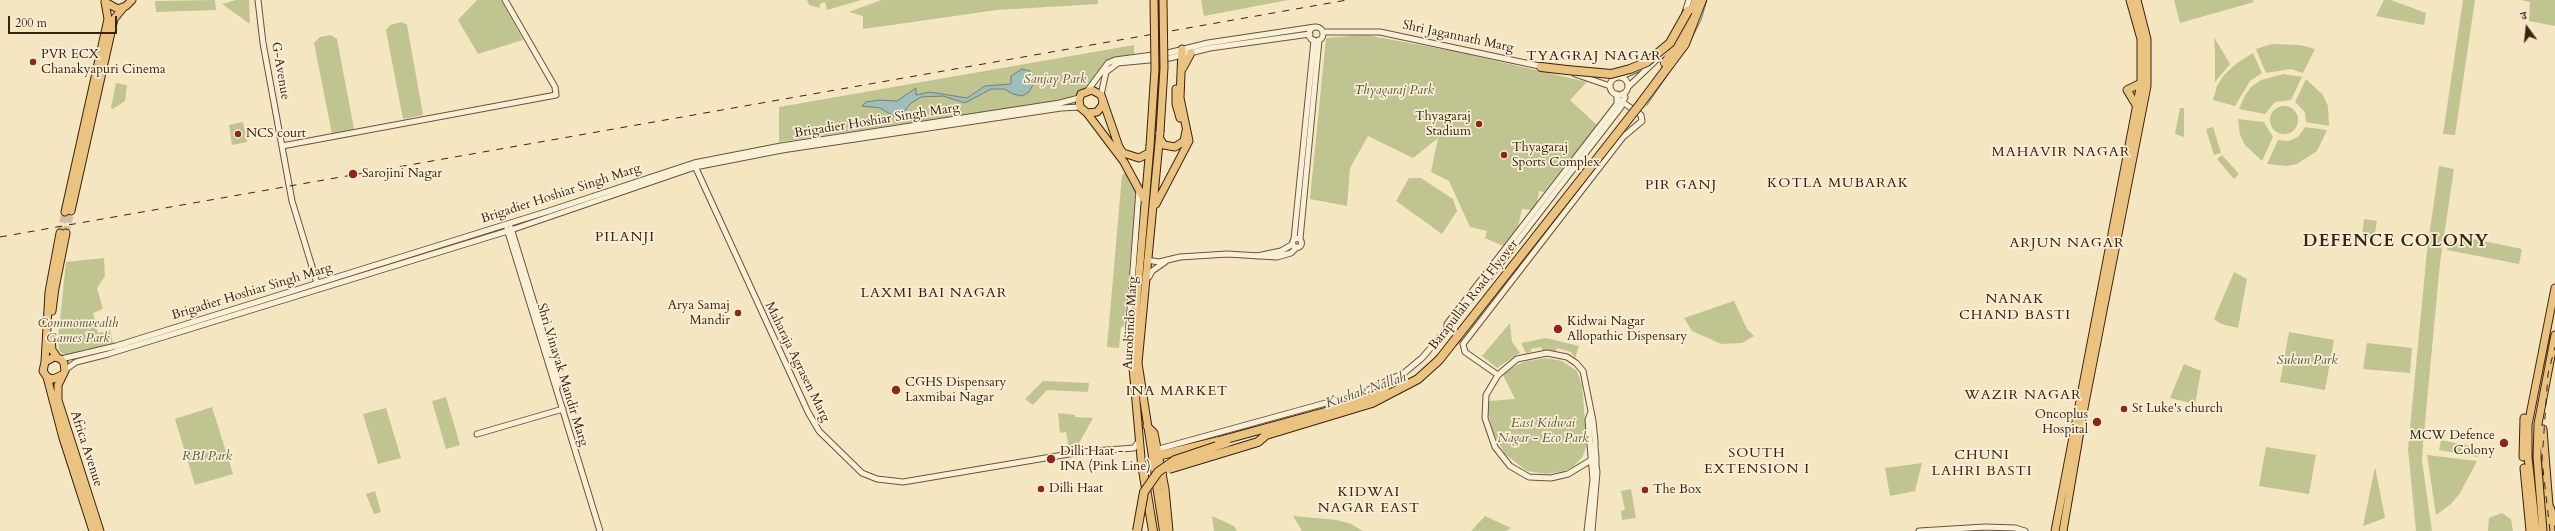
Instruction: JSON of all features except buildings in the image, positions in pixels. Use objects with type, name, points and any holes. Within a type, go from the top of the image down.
[{"type":"highway","points":[[1541,67],[1611,74],[1630,69],[1646,62],[1670,43],[1681,26],[1690,0]]},
{"type":"highway","name":"Barapullah Road Flyover","points":[[1155,453],[1167,454],[1336,409],[1380,393],[1407,381],[1426,367],[1667,60],[1684,34],[1695,0]]},
{"type":"highway","name":"Barapullah Road Flyover","points":[[1162,474],[1258,442],[1266,435],[1372,403],[1418,379],[1430,369],[1676,56],[1690,35],[1702,0]]},
{"type":"highway","points":[[1137,531],[1144,492],[1153,478],[1165,466],[1186,455],[1244,438],[1266,428]]},
{"type":"highway","name":"Aurobindo Marg","points":[[1142,464],[1153,531]]},
{"type":"highway","name":"Aurobindo Marg","points":[[1162,474],[1165,514],[1164,531]]},
{"type":"main road","points":[[68,212],[114,19],[132,0]]},
{"type":"main road","name":"Aurobindo Marg","points":[[1154,0],[1155,69],[1150,150],[1144,200],[1138,363],[1147,426],[1162,474]]},
{"type":"main road","name":"Aurobindo Marg","points":[[1142,464],[1132,356],[1142,275],[1147,260],[1154,210],[1164,68],[1163,0]]},
{"type":"main road","points":[[2059,527],[2147,86],[2147,39],[2130,0]]},
{"type":"main road","points":[[2059,527],[2141,83],[2141,39],[2137,0]]},
{"type":"main road","points":[[104,1],[113,8],[123,8]]},
{"type":"main road","points":[[91,111],[108,19],[104,1]]},
{"type":"main road","points":[[1160,136],[1164,145],[1171,148],[1181,144],[1186,138],[1186,131],[1176,104],[1180,53]]},
{"type":"main road","points":[[1154,210],[1189,141],[1182,111],[1180,53]]},
{"type":"main road","points":[[1181,72],[1191,53]]},
{"type":"main road","points":[[2136,105],[2127,90],[2141,83]]},
{"type":"main road","points":[[1144,200],[1139,189],[1109,142],[1087,113],[1080,107],[1079,98],[1088,90],[1096,91],[1102,98],[1119,147],[1128,156],[1139,158],[1150,150]]},
{"type":"main road","points":[[1087,113],[1097,112],[1102,106],[1102,98]]},
{"type":"main road","points":[[1109,142],[1115,141],[1116,138]]},
{"type":"main road","points":[[63,233],[55,288],[51,345],[59,358],[64,372],[57,379],[47,377],[43,371],[45,362],[49,292],[63,233]]},
{"type":"main road","points":[[2531,531],[2528,425],[2555,288]]},
{"type":"main road","points":[[2543,531],[2538,457],[2538,424],[2541,399],[2555,335]]},
{"type":"main road","points":[[45,362],[50,358],[59,358]]},
{"type":"main road","name":"Africa Avenue","points":[[64,372],[58,385],[58,400],[100,531]]},
{"type":"main road","name":"Africa Avenue","points":[[47,377],[62,438],[93,531]]},
{"type":"main road","points":[[2531,531],[2522,432],[2530,394],[2534,390]]},
{"type":"main road","points":[[2541,399],[2544,403],[2544,455],[2551,528]]},
{"type":"main road","points":[[1142,464],[1149,531]]},
{"type":"main road","points":[[1165,514],[1170,531]]},
{"type":"main road","points":[[2050,531],[2059,527]]},
{"type":"street","name":"G-Avenue","points":[[258,0],[292,201],[317,283]]},
{"type":"street","points":[[282,146],[556,95],[555,87],[505,0]]},
{"type":"street","points":[[1155,453],[1379,387],[1412,366],[1447,328],[1447,324],[1625,103],[1625,97],[1619,96],[1612,91],[1610,86],[1614,78],[1635,72],[1661,51],[1679,25],[1690,0]]},
{"type":"street","points":[[1547,199],[1617,104],[1619,96],[1672,44],[1686,22],[1695,0]]},
{"type":"street","points":[[1088,90],[1110,61],[1191,53],[1210,48],[1310,34],[1315,27]]},
{"type":"street","points":[[1102,98],[1104,76],[1114,65],[1315,27],[1323,32],[1316,40],[1296,242],[1281,251],[1257,256],[1187,256],[1166,261],[1147,260]]},
{"type":"street","name":"Shri Jagannath Marg","points":[[1323,32],[1380,32],[1591,78],[1610,86]]},
{"type":"street","points":[[1310,34],[1316,40]]},
{"type":"street","points":[[1620,77],[1625,79],[1628,87]]},
{"type":"street","name":"Brigadier Hoshiar Singh Marg","points":[[59,358],[107,349],[694,165],[781,146],[1060,103],[1079,98]]},
{"type":"street","points":[[1498,375],[1465,352],[1463,344],[1623,137],[1642,121],[1641,116],[1625,103]]},
{"type":"street","name":"Brigadier Hoshiar Singh Marg","points":[[64,372],[76,362],[108,354],[509,230],[694,165],[776,151],[1061,108],[1080,107]]},
{"type":"street","name":"Maharaja Agrasen Marg","points":[[694,165],[808,412],[819,431],[862,473],[877,479],[903,482],[1081,452],[1134,448],[1139,441]]},
{"type":"street","name":"Aurobindo Marg","points":[[1132,356],[1128,336],[1142,275],[1139,189]]},
{"type":"street","points":[[507,224],[509,230]]},
{"type":"street","name":"Shri Vinayak Mandir Marg","points":[[509,230],[558,382],[557,388],[600,531]]},
{"type":"street","points":[[1142,275],[1152,271],[1166,261]]},
{"type":"street","points":[[1592,531],[1598,483],[1596,457],[1591,412],[1583,371],[1576,363],[1567,357],[1552,354],[1530,355],[1511,363],[1498,375],[1486,395],[1486,418],[1495,446],[1510,466],[1529,478],[1551,478],[1568,474],[1590,459],[1596,457]]},
{"type":"street","points":[[477,434],[563,409]]},
{"type":"street","points":[[1587,531],[1593,480],[1590,459],[1588,420],[1591,412]]},
{"type":"street","points":[[1918,531],[1978,527],[2015,528],[2025,531]]},
{"type":"green space","points":[[215,0],[216,10],[156,12],[155,1]]},
{"type":"green space","points":[[236,0],[249,0],[250,24],[222,4]]},
{"type":"green space","points":[[477,0],[501,0],[523,40],[478,54],[458,20]]},
{"type":"green space","points":[[807,0],[861,0],[827,10],[825,2],[820,4],[820,8],[809,5]]},
{"type":"green space","points":[[881,0],[1098,0],[1098,4],[997,10],[863,29],[863,16],[849,12]]},
{"type":"green space","points":[[1201,0],[1288,0],[1204,16]]},
{"type":"green space","points":[[2174,0],[2253,0],[2254,2],[2180,23]]},
{"type":"green space","points":[[2384,0],[2391,0],[2426,13],[2424,25],[2376,16]]},
{"type":"green space","points":[[2463,0],[2475,0],[2455,135],[2443,134]]},
{"type":"green space","points":[[2521,0],[2555,0],[2555,26],[2529,21],[2530,2]]},
{"type":"green space","points":[[402,22],[407,25],[423,115],[403,119],[386,30],[390,25]]},
{"type":"green space","points":[[331,35],[337,39],[354,129],[332,134],[314,43],[320,37]]},
{"type":"green space","name":"Thyagaraj Park","points":[[1366,35],[1458,52],[1587,82],[1570,100],[1597,125],[1544,192],[1539,191],[1537,203],[1532,210],[1522,209],[1518,227],[1503,246],[1485,238],[1487,231],[1470,227],[1449,181],[1431,172],[1438,138],[1413,158],[1368,136],[1350,168],[1347,206],[1310,199],[1326,38]]},
{"type":"green space","points":[[2214,37],[2230,64],[2215,82],[2215,52]]},
{"type":"green space","points":[[2272,44],[2300,45],[2315,49],[2303,73],[2291,69],[2266,73],[2256,49]]},
{"type":"green space","name":"Sanjay Park","points":[[1134,45],[1134,54],[1110,58],[1081,92],[1065,100],[779,142],[779,107]]},
{"type":"green space","points":[[2253,53],[2262,73],[2250,81],[2235,106],[2213,100],[2217,86],[2224,75],[2237,63]]},
{"type":"green space","points":[[2284,74],[2302,77],[2291,100],[2275,102],[2265,114],[2239,109],[2244,97],[2251,87],[2261,80]]},
{"type":"green space","points":[[2306,79],[2323,95],[2328,106],[2329,126],[2306,122],[2305,112],[2295,102]]},
{"type":"green space","points":[[116,83],[127,85],[125,101],[113,109],[111,108]]},
{"type":"green space","points":[[2284,106],[2294,110],[2298,120],[2294,130],[2284,134],[2274,130],[2270,120],[2274,110]]},
{"type":"green space","points":[[2180,108],[2184,108],[2184,137],[2175,134]]},
{"type":"green space","points":[[2238,119],[2264,122],[2273,137],[2262,161],[2245,145],[2240,135]]},
{"type":"green space","name":"NCS court","points":[[243,122],[247,142],[232,145],[229,125]]},
{"type":"green space","points":[[2213,127],[2221,153],[2214,155],[2206,129]]},
{"type":"green space","points":[[2305,127],[2327,130],[2317,151],[2297,164],[2287,166],[2267,164],[2278,140],[2288,141],[2298,137]]},
{"type":"green space","points":[[2222,155],[2239,174],[2234,179],[2217,159]]},
{"type":"green space","points":[[2439,166],[2454,169],[2440,263],[2423,444],[2422,461],[2432,531],[2416,531],[2408,449],[2427,251]]},
{"type":"green space","points":[[1126,172],[1137,190],[1124,326],[1121,327],[1119,348],[1107,347],[1122,175]]},
{"type":"green space","points":[[1409,178],[1421,178],[1453,199],[1457,211],[1442,234],[1396,201]]},
{"type":"green space","points":[[2364,219],[2377,221],[2374,239],[2362,237]]},
{"type":"green space","points":[[2464,237],[2522,249],[2519,264],[2447,250],[2449,242],[2462,244]]},
{"type":"green space","name":"Commonwealth Games Park","points":[[104,258],[105,276],[97,288],[103,309],[93,313],[98,333],[110,330],[113,343],[66,355],[59,351],[58,340],[66,262]]},
{"type":"green space","points":[[2234,272],[2247,279],[2238,328],[2221,324],[2214,319]]},
{"type":"green space","points":[[1734,301],[1747,329],[1754,336],[1742,343],[1721,344],[1692,331],[1684,318]]},
{"type":"green space","points":[[1510,323],[1512,342],[1520,353],[1497,368],[1482,356]]},
{"type":"green space","name":"Sukun Park","points":[[2289,332],[2334,340],[2325,390],[2280,382]]},
{"type":"green space","points":[[1546,338],[1579,346],[1575,358],[1571,352],[1557,348],[1556,351],[1542,350],[1541,347],[1531,349],[1531,352],[1526,353],[1521,343]]},
{"type":"green space","points":[[2367,343],[2412,348],[2410,373],[2363,369]]},
{"type":"green space","name":"East Kidwai Nagar - Eco Park","points":[[1546,358],[1562,361],[1577,371],[1582,385],[1587,444],[1583,456],[1574,466],[1564,471],[1547,474],[1527,471],[1505,454],[1494,434],[1488,413],[1489,401],[1515,399],[1503,375],[1508,370],[1523,362]]},
{"type":"green space","points":[[2184,364],[2201,371],[2195,404],[2170,398]]},
{"type":"green space","points":[[1043,381],[1089,383],[1088,392],[1047,390],[1033,405],[1025,399]]},
{"type":"green space","points":[[446,397],[460,445],[446,449],[432,401]]},
{"type":"green space","name":"RBI Park","points":[[212,407],[233,474],[195,485],[175,419]]},
{"type":"green space","points":[[386,408],[401,458],[378,464],[363,414]]},
{"type":"green space","points":[[1058,413],[1075,415],[1075,417],[1093,418],[1077,447],[1069,449],[1066,432],[1060,433]]},
{"type":"green space","points":[[2441,440],[2480,448],[2478,457],[2439,450]]},
{"type":"green space","points":[[2266,447],[2316,455],[2309,494],[2259,486]]},
{"type":"green space","points":[[2427,455],[2477,461],[2460,493],[2451,504],[2436,515]]},
{"type":"green space","points":[[1922,463],[1915,491],[1890,496],[1885,468]]},
{"type":"green space","points":[[2375,467],[2385,518],[2363,526]]},
{"type":"green space","points":[[1631,489],[1636,518],[1622,520],[1621,511],[1625,510],[1621,491]]},
{"type":"green space","points":[[375,491],[381,512],[374,514],[366,494]]},
{"type":"green space","points":[[2502,513],[2511,519],[2513,531],[2488,531],[2489,518]]},
{"type":"green space","points":[[1212,516],[1234,526],[1237,531],[1214,531]]},
{"type":"green space","points":[[1293,516],[1337,520],[1351,524],[1363,531],[1302,531]]},
{"type":"green space","points":[[1485,516],[1511,528],[1506,531],[1471,531]]},
{"type":"water","points":[[1022,69],[1030,71],[1034,83],[1029,92],[1022,96],[1013,94],[1004,89],[991,89],[965,103],[943,96],[921,97],[910,104],[901,116],[897,118],[880,108],[862,106],[866,102],[879,100],[897,101],[916,88],[916,95],[930,92],[967,98],[985,86],[1011,84],[1011,76]]},
{"type":"waterway","name":"Kushak Nallah","points":[[1691,40],[1701,20],[1707,0]]},
{"type":"waterway","name":"Kushak Nallah","points":[[1647,105],[1682,54]]},
{"type":"waterway","name":"Kushak Nallah","points":[[1456,346],[1461,340]]},
{"type":"waterway","name":"Kushak Nallah","points":[[1445,359],[1451,351]]},
{"type":"waterway","name":"Kushak Nallah","points":[[1422,381],[1441,363]]},
{"type":"waterway","name":"Kushak Nallah","points":[[1399,394],[1412,387]]},
{"type":"tunnel","points":[[66,233],[71,211]]},
{"type":"tunnel","points":[[60,233],[65,212]]},
{"type":"railway","points":[[0,237],[1347,0]]},
{"type":"railway","points":[[2550,531],[2542,460],[2548,374],[2555,347]]},
{"type":"place","name":"PVR ECX Chanakyapuri Cinema","points":[[33,62]]},
{"type":"place","name":"Thyagaraj Stadium","points":[[1479,124]]},
{"type":"place","name":"NCS court","points":[[238,134]]},
{"type":"place","name":"Thyagaraj Sports Complex","points":[[1504,155]]},
{"type":"place","name":"Sarojini Nagar","points":[[353,174]]},
{"type":"place","name":"Arya Samaj Mandir","points":[[738,313]]},
{"type":"place","name":"Kidwai Nagar Allopathic Dispensary","points":[[1558,329]]},
{"type":"place","name":"CGHS Dispensary Laxmibai Nagar","points":[[896,390]]},
{"type":"place","name":"St Luke's church","points":[[2124,409]]},
{"type":"place","name":"Oncoplus Hospital","points":[[2097,422]]},
{"type":"place","name":"MCW Defence Colony","points":[[2504,443]]},
{"type":"place","name":"Dilli Haat - INA (Pink Line)","points":[[1051,459]]},
{"type":"place","name":"Dilli Haat","points":[[1041,489]]},
{"type":"place","name":"The Box","points":[[1645,490]]},
{"type":"district","name":"TYAGRAJ NAGAR","points":[[1594,57]]},
{"type":"district","name":"MAHAVIR NAGAR","points":[[2061,153]]},
{"type":"district","name":"KOTLA MUBARAK","points":[[1838,184]]},
{"type":"district","name":"PIR GANJ","points":[[1681,186]]},
{"type":"district","name":"PILANJI","points":[[625,238]]},
{"type":"district","name":"DEFENCE COLONY","points":[[2396,242]]},
{"type":"district","name":"ARJUN NAGAR","points":[[2067,244]]},
{"type":"district","name":"LAXMI BAI NAGAR","points":[[934,294]]},
{"type":"district","name":"NANAK CHAND BASTI","points":[[2015,308]]},
{"type":"district","name":"INA MARKET","points":[[1177,392]]},
{"type":"district","name":"WAZIR NAGAR","points":[[2023,396]]},
{"type":"district","name":"SOUTH EXTENSION I","points":[[1757,462]]},
{"type":"district","name":"CHUNI LAHRI BASTI","points":[[1982,464]]},
{"type":"district","name":"KIDWAI NAGAR EAST","points":[[1369,502]]}]
